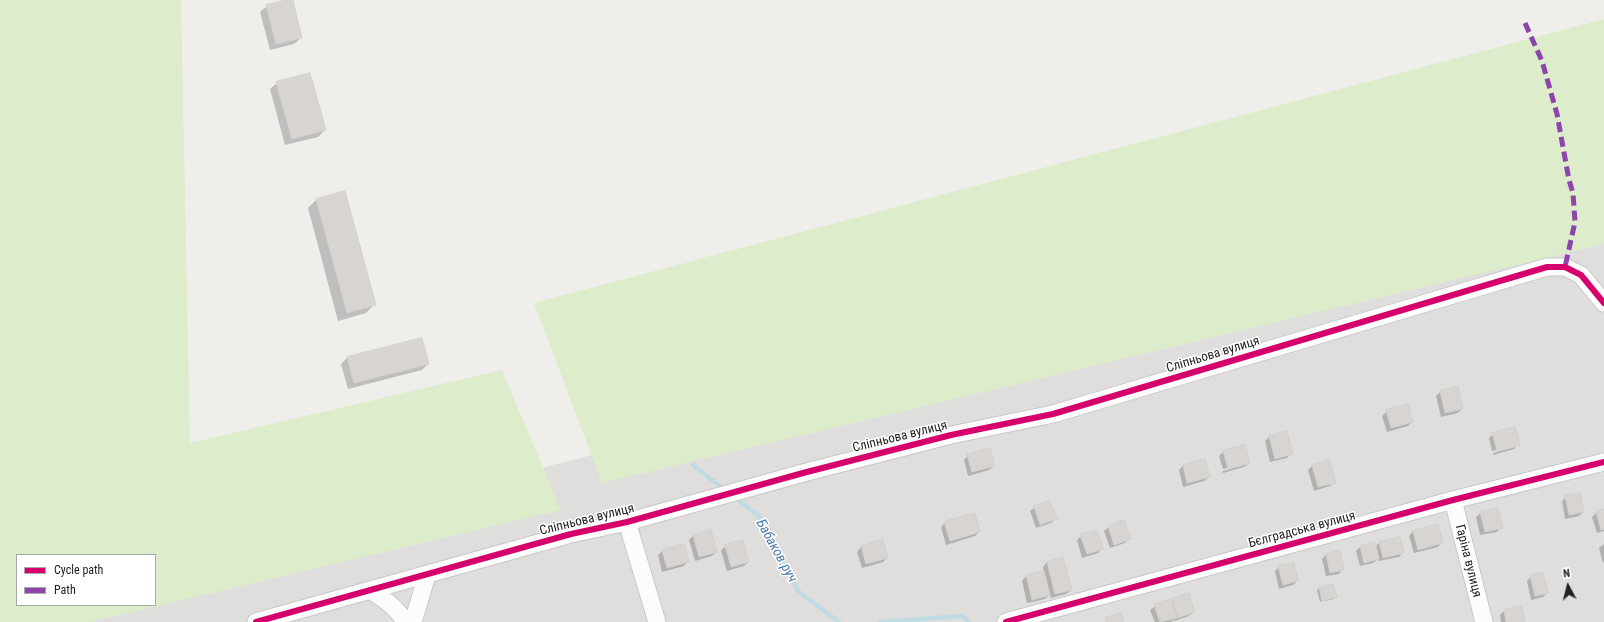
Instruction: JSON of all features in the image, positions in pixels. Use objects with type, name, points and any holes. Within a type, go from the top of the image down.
[{"type":"street","name":"Сліпньова вулиця","points":[[256,622],[571,534],[627,522],[740,490],[951,435],[1053,414],[1547,266],[1565,267],[1580,275],[1604,303]]},
{"type":"street","name":"Бєлградська вулиця","points":[[1006,622],[1453,500],[1604,462]]},
{"type":"street","name":"Гаріна вулиця","points":[[1453,500],[1484,622]]},
{"type":"street","name":"Сліпньова вулиця","points":[[627,522],[657,622]]},
{"type":"street","points":[[413,622],[427,575]]},
{"type":"street","points":[[370,590],[387,600],[398,610],[406,622]]},
{"type":"shaded area","points":[[1604,191],[1604,622],[0,622],[16,606],[156,606],[156,569]]},
{"type":"green space","points":[[0,0],[181,0],[190,443],[502,370],[561,510],[90,622],[0,622]]},
{"type":"green space","points":[[1604,19],[1604,244],[602,483],[534,303]]},
{"type":"building","points":[[286,0],[293,0],[302,38],[276,44],[266,5]]},
{"type":"building","points":[[310,73],[326,130],[292,139],[276,82]]},
{"type":"building","points":[[345,191],[376,305],[347,313],[316,199]]},
{"type":"building","points":[[422,338],[429,364],[354,383],[347,357]]},
{"type":"building","points":[[1458,386],[1463,409],[1445,413],[1440,391]]},
{"type":"building","points":[[1408,404],[1413,422],[1391,428],[1386,410]]},
{"type":"building","points":[[1515,427],[1520,445],[1497,451],[1492,433]]},
{"type":"building","points":[[1287,431],[1293,454],[1275,459],[1269,436]]},
{"type":"building","points":[[1245,445],[1250,463],[1228,469],[1223,451]]},
{"type":"building","points":[[990,448],[995,466],[972,472],[967,455]]},
{"type":"building","points":[[1205,459],[1210,477],[1187,483],[1183,465]]},
{"type":"building","points":[[1330,460],[1336,483],[1318,487],[1312,465]]},
{"type":"building","points":[[1580,493],[1584,512],[1569,515],[1565,496]]},
{"type":"building","points":[[1050,501],[1057,519],[1040,525],[1034,506]]},
{"type":"building","points":[[1498,508],[1503,528],[1485,532],[1480,512]]},
{"type":"building","points":[[1604,509],[1604,529],[1601,530],[1596,512]]},
{"type":"building","points":[[975,513],[980,532],[950,541],[944,522]]},
{"type":"building","points":[[1124,520],[1131,539],[1114,545],[1108,526]]},
{"type":"building","points":[[1438,524],[1443,543],[1418,550],[1413,531]]},
{"type":"building","points":[[711,530],[717,552],[699,557],[693,535]]},
{"type":"building","points":[[1097,530],[1103,549],[1087,554],[1080,535]]},
{"type":"building","points":[[1400,537],[1404,553],[1383,558],[1379,542]]},
{"type":"building","points":[[743,540],[749,562],[731,567],[725,545]]},
{"type":"building","points":[[883,540],[888,558],[866,564],[861,546]]},
{"type":"building","points":[[1375,542],[1379,559],[1364,563],[1360,546]]},
{"type":"building","points":[[684,544],[689,562],[667,568],[662,550]]},
{"type":"building","points":[[1340,551],[1344,570],[1330,573],[1326,554]]},
{"type":"building","points":[[1063,557],[1072,590],[1055,594],[1047,562]]},
{"type":"building","points":[[1294,563],[1298,581],[1283,585],[1278,566]]},
{"type":"building","points":[[1044,571],[1050,595],[1032,600],[1026,575]]},
{"type":"building","points":[[1543,573],[1548,593],[1535,596],[1530,575]]},
{"type":"building","points":[[1333,584],[1337,597],[1322,601],[1319,587]]},
{"type":"building","points":[[1189,593],[1195,612],[1178,618],[1172,599]]},
{"type":"building","points":[[1171,599],[1177,618],[1160,622],[1154,605]]},
{"type":"building","points":[[1522,606],[1525,622],[1506,622],[1504,610]]},
{"type":"building","points":[[1121,613],[1124,622],[1106,622],[1105,618]]},
{"type":"waterway","name":"Бабаков.руч","points":[[693,465],[725,490]]},
{"type":"waterway","name":"Бабаков.руч","points":[[734,497],[758,515],[798,591],[839,622]]},
{"type":"waterway","name":"Бабаков.руч","points":[[880,622],[963,616],[969,622]]},
{"type":"marked path","points":[[1525,23],[1542,61],[1557,114],[1569,180],[1573,193],[1575,222],[1565,267]]},
{"type":"cycle path","points":[[256,622],[571,534],[627,522],[803,473],[951,435],[1053,414],[1547,267],[1565,267],[1581,275],[1604,303]]},
{"type":"cycle path","points":[[1006,622],[1453,500],[1604,462]]}]
